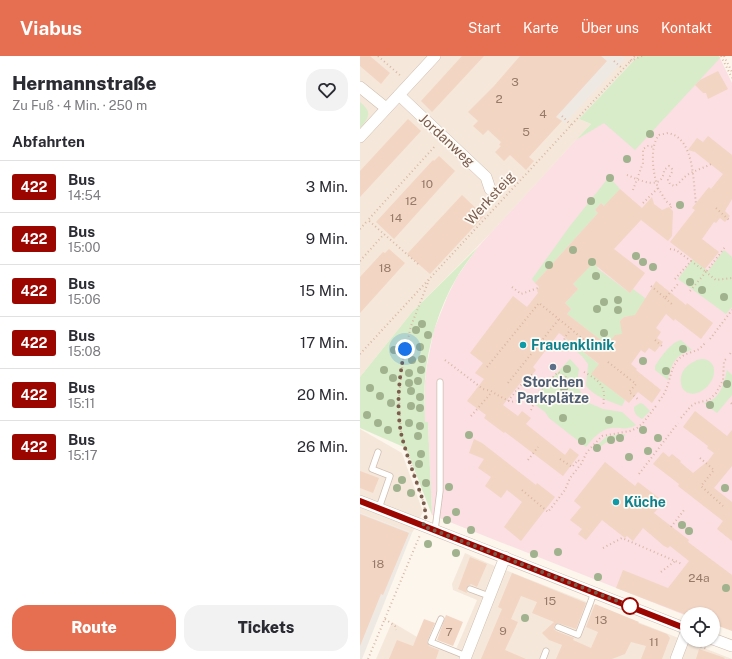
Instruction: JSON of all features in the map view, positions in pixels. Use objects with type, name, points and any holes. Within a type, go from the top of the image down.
[{"type":"street","points":[[360,136],[435,56]]},
{"type":"street","points":[[360,87],[386,108]]},
{"type":"street","name":"Jordanweg","points":[[399,95],[486,177],[490,189]]},
{"type":"street","points":[[360,501],[680,627]]},
{"type":"street","points":[[466,657],[505,557]]},
{"type":"street","points":[[720,641],[732,646]]},
{"type":"street","points":[[676,659],[681,647]]},
{"type":"lane","points":[[435,530],[440,490],[440,382]]},
{"type":"lane","points":[[378,452],[372,469],[390,476],[379,508]]},
{"type":"lane","points":[[470,589],[489,596]]},
{"type":"lane","points":[[558,627],[578,635],[594,592]]},
{"type":"lane","points":[[441,619],[431,642],[466,657]]},
{"type":"lane","points":[[543,659],[546,651]]},
{"type":"path","points":[[378,56],[402,77]]},
{"type":"path","name":"Werksteig","points":[[360,354],[635,56]]},
{"type":"path","points":[[630,62],[642,56]]},
{"type":"path","points":[[721,56],[732,78]]},
{"type":"path","points":[[724,56],[732,72]]},
{"type":"path","points":[[614,61],[623,69]]},
{"type":"path","points":[[562,116],[571,125]]},
{"type":"path","points":[[670,208],[672,206],[666,201],[658,188],[653,162],[654,147],[657,138],[659,135],[668,132],[674,135],[685,146],[692,172],[696,204]]},
{"type":"path","points":[[360,229],[444,137]]},
{"type":"path","points":[[633,190],[643,163],[643,149],[648,146],[654,147]]},
{"type":"path","points":[[627,175],[649,183],[656,182],[662,178],[664,170],[669,166],[672,168],[672,172],[668,180],[670,184],[674,186],[692,172],[711,164]]},
{"type":"path","points":[[643,204],[658,188]]},
{"type":"path","points":[[716,208],[729,220]]},
{"type":"path","points":[[368,220],[418,264]]},
{"type":"path","points":[[360,261],[384,234]]},
{"type":"path","points":[[690,291],[725,247]]},
{"type":"path","points":[[670,249],[676,250],[716,280],[732,278]]},
{"type":"path","points":[[675,280],[691,261]]},
{"type":"path","points":[[368,659],[423,526],[425,512],[402,434],[399,396],[403,361],[411,326],[430,279]]},
{"type":"path","points":[[665,298],[679,283]]},
{"type":"path","points":[[651,286],[674,306]]},
{"type":"path","points":[[512,287],[521,294],[538,288]]},
{"type":"path","points":[[487,367],[539,303],[586,342]]},
{"type":"path","points":[[710,339],[732,310]]},
{"type":"path","points":[[508,383],[559,319]]},
{"type":"path","points":[[561,351],[564,337],[571,329]]},
{"type":"path","points":[[655,340],[663,347]]},
{"type":"path","points":[[659,401],[668,389],[673,368],[679,359],[684,355],[700,349],[706,342]]},
{"type":"path","points":[[682,418],[691,406],[696,403],[709,400],[716,393],[723,380],[724,361],[727,358]]},
{"type":"path","points":[[445,360],[483,389],[508,400],[518,401],[524,399]]},
{"type":"path","points":[[608,362],[636,384],[629,392],[639,400]]},
{"type":"path","points":[[531,410],[539,392],[558,372],[577,384],[582,384]]},
{"type":"path","points":[[584,372],[593,377],[602,385],[604,404]]},
{"type":"path","points":[[508,400],[530,374],[536,378]]},
{"type":"path","points":[[471,416],[492,392]]},
{"type":"path","points":[[522,490],[548,512],[565,490],[570,478],[587,452],[602,436],[630,431],[637,428],[643,423],[656,406]]},
{"type":"path","points":[[639,474],[678,423]]},
{"type":"path","points":[[528,460],[538,447]]},
{"type":"path","points":[[700,458],[714,470],[701,486],[723,506]]},
{"type":"path","points":[[560,459],[572,467],[578,460],[581,463]]},
{"type":"path","points":[[671,527],[684,510]]},
{"type":"path","points":[[603,548],[622,538],[682,564]]},
{"type":"path","points":[[661,572],[676,561]]},
{"type":"path","points":[[385,619],[395,626],[396,630]]},
{"type":"shaded area","points":[[360,56],[638,56],[579,119],[591,124],[490,234],[413,311],[360,377]]},
{"type":"shaded area","points":[[520,56],[622,56],[625,59],[565,123],[541,102],[544,98],[510,67]]},
{"type":"shaded area","points":[[708,56],[719,56],[732,83],[732,588],[699,607],[680,607],[680,613],[432,515],[428,422],[425,422],[425,381],[434,330],[457,277],[478,247],[576,140]]},
{"type":"shaded area","points":[[360,429],[402,453],[423,512],[412,533],[360,513]]},
{"type":"shaded area","points":[[360,513],[412,533],[362,659],[360,659]]},
{"type":"shaded area","points":[[465,553],[680,639],[680,647],[701,647],[732,659],[376,659],[392,622],[434,647],[454,654],[477,600],[453,590],[452,584]]},
{"type":"green space","points":[[638,56],[719,56],[720,58],[635,150],[604,123],[576,140],[591,124],[579,119]]},
{"type":"green space","points":[[360,102],[368,112],[368,118],[360,128]]},
{"type":"green space","points":[[609,177],[620,189],[605,207],[601,203],[595,210],[598,213],[535,283],[532,279],[570,226]]},
{"type":"green space","points":[[478,247],[457,277],[445,301],[435,326],[426,366],[425,422],[428,422],[432,515],[406,448],[360,428],[360,377],[413,311]]},
{"type":"green space","points":[[724,250],[732,257],[732,307],[726,314],[678,279],[693,259],[708,271]]},
{"type":"green space","points":[[599,256],[604,260],[597,268],[630,293],[633,289],[649,301],[633,319],[629,316],[624,317],[620,321],[625,329],[612,349],[567,314],[571,309],[565,303],[578,289],[573,284]]},
{"type":"green space","points":[[567,339],[601,366],[592,374],[625,400],[622,406],[598,396],[586,386],[588,364],[582,356],[566,343]]},
{"type":"green space","points":[[681,340],[692,350],[682,354],[675,360],[668,380],[655,370],[655,366],[673,344]]},
{"type":"green space","points":[[570,359],[579,369],[577,384],[582,395],[589,403],[603,409],[622,412],[636,425],[629,428],[611,428],[603,431],[586,447],[549,418],[545,412],[534,404],[539,392]]},
{"type":"green space","points":[[701,359],[709,361],[712,365],[714,369],[713,377],[708,386],[704,389],[695,394],[690,393],[682,387],[682,374],[689,364]]},
{"type":"green space","points":[[727,370],[732,375],[732,395],[717,413],[704,403],[709,402],[718,395],[723,386]]},
{"type":"green space","points":[[640,403],[650,411],[642,419],[636,414],[634,409],[634,407]]},
{"type":"green space","points":[[625,434],[625,436],[606,443],[596,451],[593,449],[607,436]]},
{"type":"building","points":[[360,56],[370,56],[390,73],[381,84],[360,66]]},
{"type":"building","points":[[462,56],[484,56],[432,112],[421,101]]},
{"type":"building","points":[[520,56],[601,56],[607,61],[556,117],[562,121],[529,157],[534,161],[526,170],[510,155],[504,161],[495,152],[501,146],[499,145],[501,142],[488,130],[483,135],[473,126],[478,121],[468,112],[494,86]]},
{"type":"building","points":[[718,71],[728,89],[708,99],[706,93],[703,93],[695,85],[700,80]]},
{"type":"building","points":[[408,119],[421,131],[360,197],[360,171]]},
{"type":"building","points":[[708,136],[732,155],[732,199],[725,211],[730,216],[725,222],[720,218],[716,223],[714,222],[702,239],[719,252],[705,269],[670,242],[695,210],[692,208],[709,187],[711,189],[723,174],[695,152],[688,150],[697,138],[703,142]]},
{"type":"building","points":[[439,156],[455,171],[394,239],[376,222],[433,160],[434,161]]},
{"type":"building","points":[[620,189],[642,208],[652,197],[654,204],[662,210],[669,207],[673,211],[672,236],[668,241],[641,220],[614,249],[645,273],[630,293],[593,263],[573,284],[578,289],[565,303],[571,309],[567,314],[607,345],[615,335],[622,334],[620,321],[624,317],[635,315],[656,281],[686,305],[687,303],[713,323],[701,339],[666,314],[656,328],[661,332],[657,338],[663,342],[655,352],[649,348],[645,353],[641,350],[631,364],[637,369],[636,370],[661,390],[652,403],[638,392],[629,403],[591,374],[599,364],[559,333],[533,367],[536,370],[528,380],[525,377],[503,405],[518,416],[522,411],[531,418],[526,424],[565,455],[570,448],[579,455],[563,476],[484,418],[486,415],[467,401],[484,379],[475,373],[483,363],[470,353],[513,296],[527,307],[538,293],[537,291],[539,287],[535,283],[598,213],[595,210],[601,203],[604,206]]},
{"type":"building","points":[[462,195],[484,216],[430,274],[407,254]]},
{"type":"building","points":[[389,249],[405,263],[360,313],[360,277],[383,252],[385,253]]},
{"type":"building","points":[[695,411],[727,436],[732,430],[732,466],[714,488],[732,502],[732,541],[717,529],[723,521],[678,486],[679,484],[653,464],[663,452],[669,457],[672,454],[693,473],[708,461],[714,453],[707,448],[708,446],[683,427]]},
{"type":"building","points":[[474,439],[482,443],[536,485],[537,483],[555,497],[521,541],[504,527],[522,502],[507,490],[501,498],[485,486],[491,477],[478,468],[484,459],[469,453]]},
{"type":"building","points":[[605,462],[635,486],[638,482],[659,498],[656,502],[661,505],[654,513],[689,540],[688,542],[732,575],[732,631],[720,627],[720,607],[680,607],[680,612],[616,588],[623,570],[668,588],[689,561],[670,546],[668,548],[664,546],[643,528],[633,541],[627,536],[625,538],[602,520],[586,540],[578,534],[582,529],[570,520],[581,507],[574,501]]},
{"type":"building","points":[[360,471],[379,478],[373,493],[360,488]]},
{"type":"building","points":[[360,514],[409,533],[383,595],[381,594],[360,646]]},
{"type":"building","points":[[470,557],[487,564],[477,587],[471,584],[466,589],[467,593],[458,589]]},
{"type":"building","points":[[512,573],[586,603],[576,629],[558,623],[554,626],[556,631],[574,638],[573,640],[591,648],[598,632],[586,627],[595,604],[667,634],[670,638],[662,659],[641,659],[646,646],[631,642],[625,654],[612,659],[556,659],[562,645],[549,640],[542,633],[554,622],[532,613],[537,602],[521,596],[511,619],[518,622],[505,650],[526,659],[481,659],[502,609],[498,607]]},
{"type":"building","points":[[446,615],[463,622],[453,646],[437,640]]},
{"type":"building","points":[[424,619],[435,623],[427,642],[429,646],[439,650],[436,659],[389,659],[397,640],[413,646]]},
{"type":"building","points":[[699,649],[725,658],[696,659]]},
{"type":"bus line","name":"422","points":[[360,501],[680,626]]},
{"type":"place","name":"Frauenklinik","points":[[523,345]]},
{"type":"place","name":"Storchen Parkplätze","points":[[553,367]]},
{"type":"place","name":"Küche","points":[[616,502]]},
{"type":"route","points":[[405,349],[399,396],[400,419],[402,434],[424,504],[426,516],[423,526],[630,606]]}]
